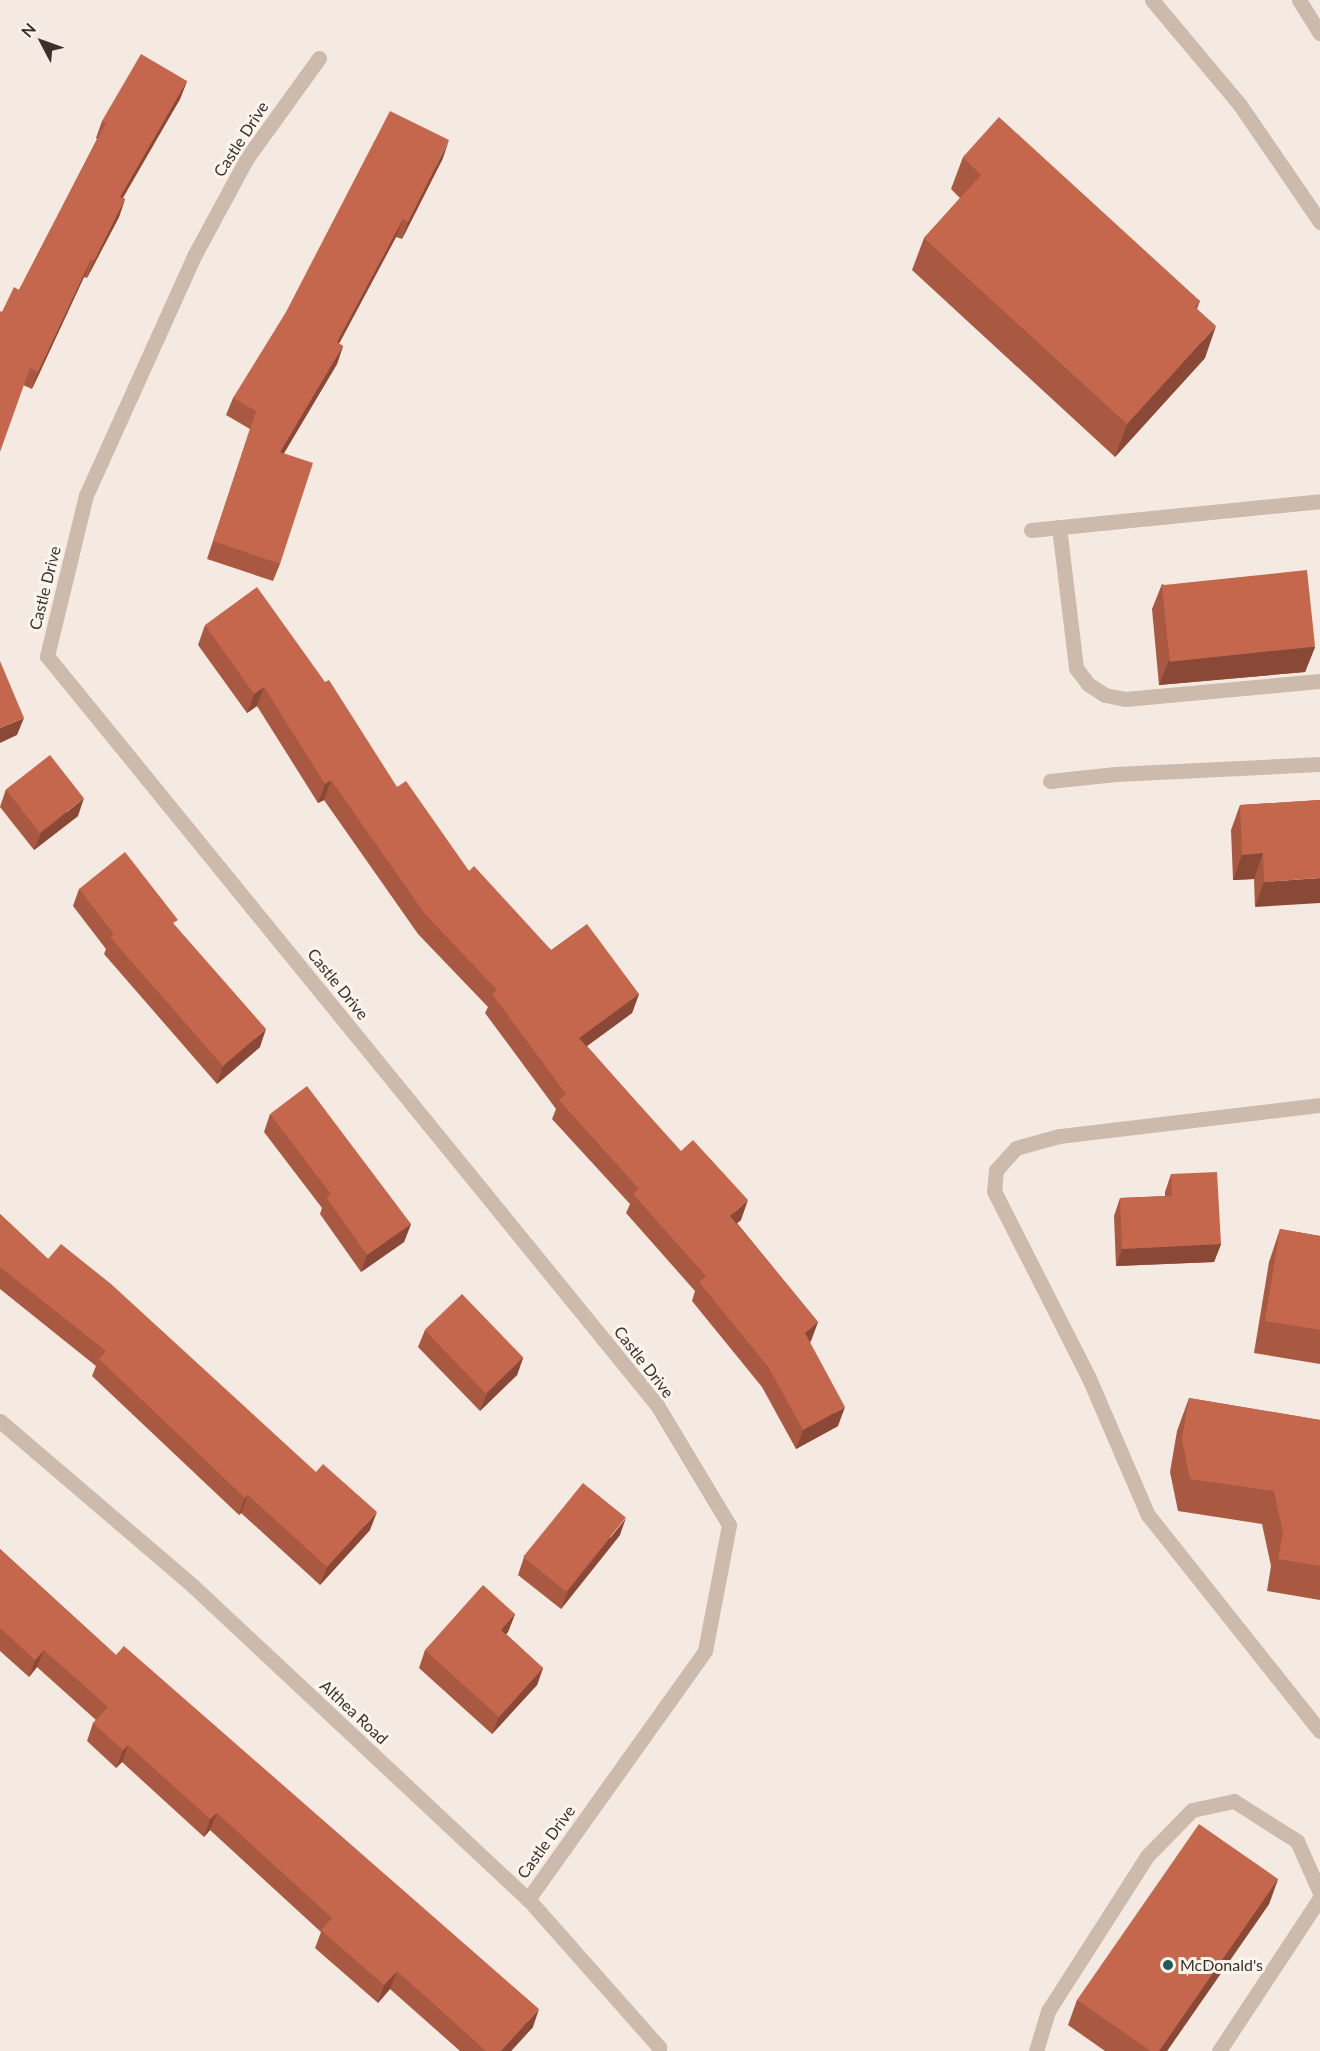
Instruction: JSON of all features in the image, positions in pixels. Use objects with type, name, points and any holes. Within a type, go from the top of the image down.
[{"type":"street","points":[[1152,0],[1240,105],[1320,222]]},
{"type":"street","points":[[1299,0],[1320,33]]},
{"type":"street","name":"Castle Drive","points":[[319,58],[247,158],[186,275],[86,495],[47,656],[657,1405],[729,1526],[705,1651],[528,1899]]},
{"type":"street","points":[[1031,530],[1320,501]]},
{"type":"street","points":[[1059,527],[1076,668],[1088,684],[1105,695],[1125,699],[1320,681]]},
{"type":"street","points":[[1050,781],[1116,774],[1320,765]]},
{"type":"street","points":[[1320,1105],[1059,1136],[1016,1148],[996,1170],[994,1191],[1088,1376],[1148,1515],[1320,1731]]},
{"type":"street","name":"Althea Road","points":[[0,1421],[194,1586],[528,1899],[660,2047],[659,2051]]},
{"type":"street","points":[[1036,2051],[1048,2011],[1147,1856],[1192,1810],[1234,1801],[1297,1841],[1320,1893]]},
{"type":"street","points":[[1219,2051],[1320,1898]]},
{"type":"building","points":[[141,54],[187,81],[120,197],[125,199],[94,261],[91,259],[38,372],[30,368],[0,452],[0,311],[2,312],[14,287],[19,290],[106,123],[102,121]]},
{"type":"building","points":[[390,111],[449,140],[408,222],[403,219],[337,342],[343,346],[280,452],[313,463],[280,564],[213,541],[256,411],[233,398],[286,312]]},
{"type":"building","points":[[999,117],[1200,301],[1195,307],[1216,326],[1127,424],[924,238],[981,175],[963,157]]},
{"type":"building","points":[[1307,570],[1315,647],[1170,662],[1162,585]]},
{"type":"building","points":[[257,587],[325,682],[329,680],[397,787],[406,781],[469,871],[474,866],[551,950],[587,924],[639,994],[579,1038],[681,1151],[693,1140],[748,1200],[730,1216],[818,1322],[805,1333],[845,1407],[803,1430],[769,1368],[699,1282],[706,1276],[633,1194],[639,1189],[559,1100],[566,1094],[492,994],[497,990],[425,914],[331,780],[325,784],[264,687],[254,694],[205,625]]},
{"type":"building","points":[[0,661],[24,718],[0,728]]},
{"type":"building","points":[[50,755],[84,798],[40,833],[6,789]]},
{"type":"building","points":[[1320,800],[1320,878],[1264,882],[1263,853],[1242,855],[1240,805]]},
{"type":"building","points":[[125,852],[178,920],[173,923],[266,1029],[223,1066],[110,937],[114,934],[79,889]]},
{"type":"building","points":[[307,1086],[411,1224],[367,1255],[326,1197],[331,1194],[270,1114]]},
{"type":"building","points":[[1217,1172],[1221,1244],[1122,1249],[1120,1198],[1172,1196],[1171,1174]]},
{"type":"building","points":[[0,1214],[48,1259],[61,1244],[111,1284],[316,1472],[323,1464],[377,1512],[327,1567],[248,1495],[245,1498],[99,1359],[106,1351],[0,1267]]},
{"type":"building","points":[[1280,1229],[1320,1236],[1320,1330],[1265,1321]]},
{"type":"building","points":[[462,1294],[523,1357],[486,1393],[425,1330]]},
{"type":"building","points":[[1189,1398],[1320,1420],[1320,1566],[1278,1559],[1283,1533],[1274,1491],[1190,1479],[1182,1439]]},
{"type":"building","points":[[583,1483],[626,1518],[566,1591],[523,1557]]},
{"type":"building","points":[[0,1549],[116,1655],[124,1646],[539,2009],[501,2051],[486,2051],[397,1971],[384,1985],[321,1930],[332,1918],[217,1813],[210,1819],[128,1745],[123,1750],[93,1723],[108,1707],[44,1650],[35,1660],[0,1628]]},
{"type":"building","points":[[483,1585],[515,1614],[501,1630],[543,1668],[499,1717],[425,1650]]},
{"type":"building","name":"McDonald's","points":[[1199,1824],[1278,1879],[1159,2051],[1151,2051],[1077,2000]]},
{"type":"place","name":"McDonald's","points":[[1168,1965]]}]
